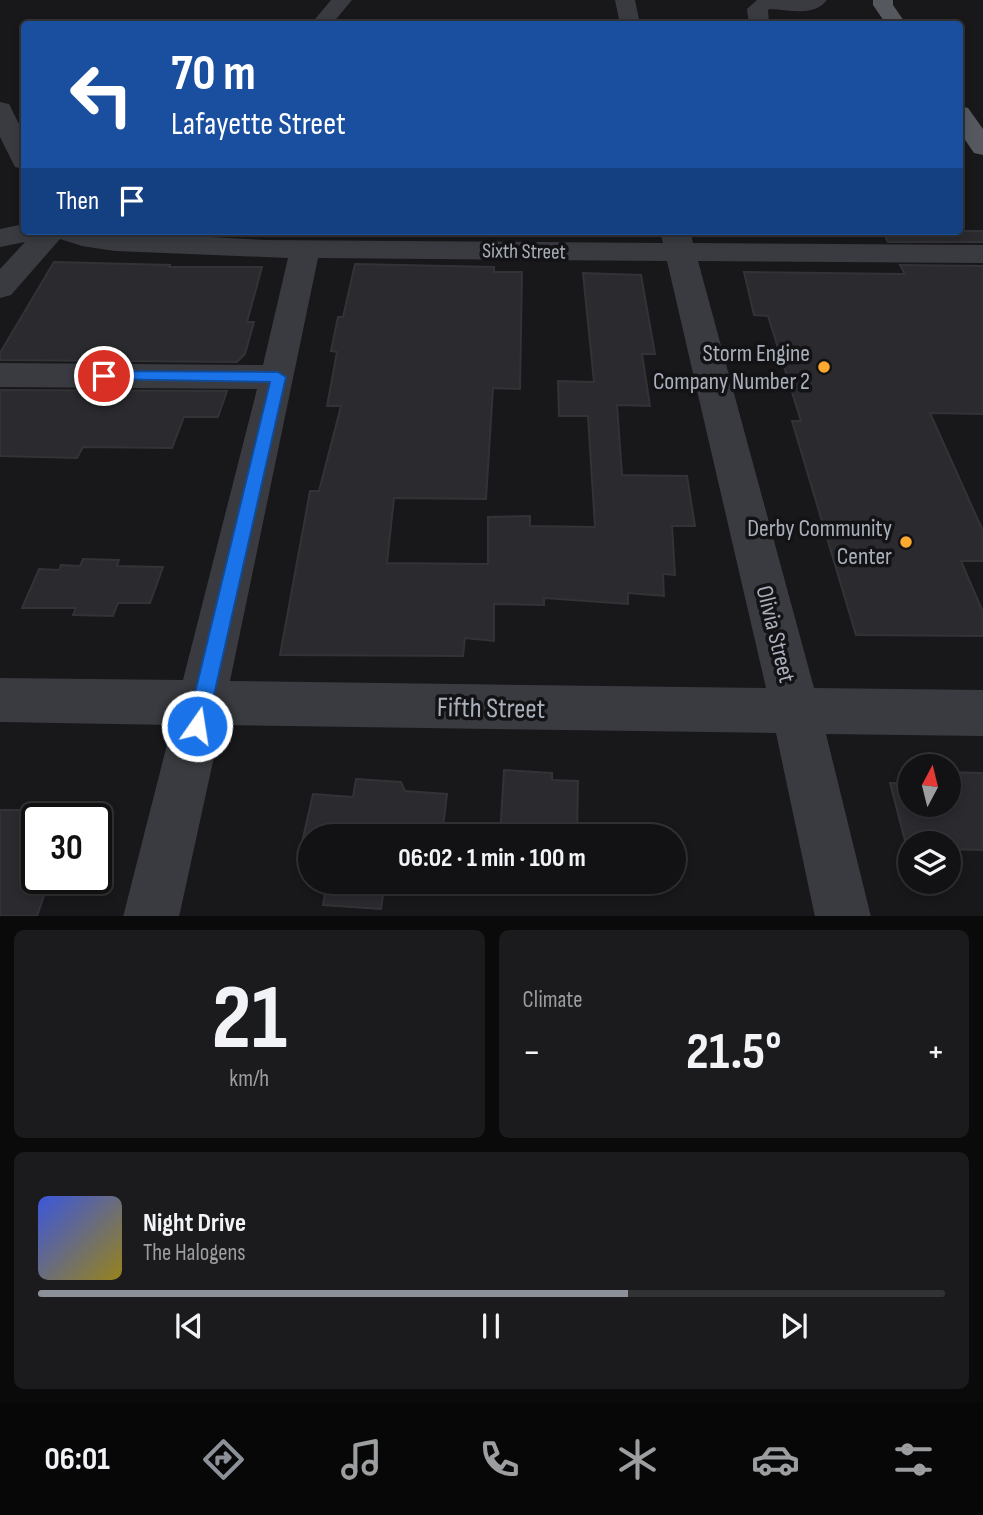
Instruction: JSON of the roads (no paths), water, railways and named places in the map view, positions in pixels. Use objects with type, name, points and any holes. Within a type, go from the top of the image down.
[{"type":"main road","points":[[883,0],[883,5],[894,21]]},
{"type":"main road","points":[[963,119],[983,147]]},
{"type":"street","points":[[324,21],[342,0]]},
{"type":"street","points":[[625,0],[629,21]]},
{"type":"street","points":[[759,21],[757,9],[768,4],[815,10]]},
{"type":"street","points":[[0,109],[21,154]]},
{"type":"street","points":[[0,238],[21,234]]},
{"type":"street","points":[[0,288],[47,235]]},
{"type":"street","name":"Sixth Street","points":[[80,235],[93,239],[158,238],[304,249],[678,242],[983,254]]},
{"type":"street","name":"Olivia Street","points":[[678,242],[796,712],[843,916]]},
{"type":"street","points":[[151,916],[278,377],[304,249]]},
{"type":"street","points":[[0,375],[278,377]]},
{"type":"street","name":"Fifth Street","points":[[0,700],[983,713]]},
{"type":"place","name":"Storm Engine Company Number 2","points":[[824,367]]},
{"type":"place","name":"Derby Community Center","points":[[906,542]]}]
